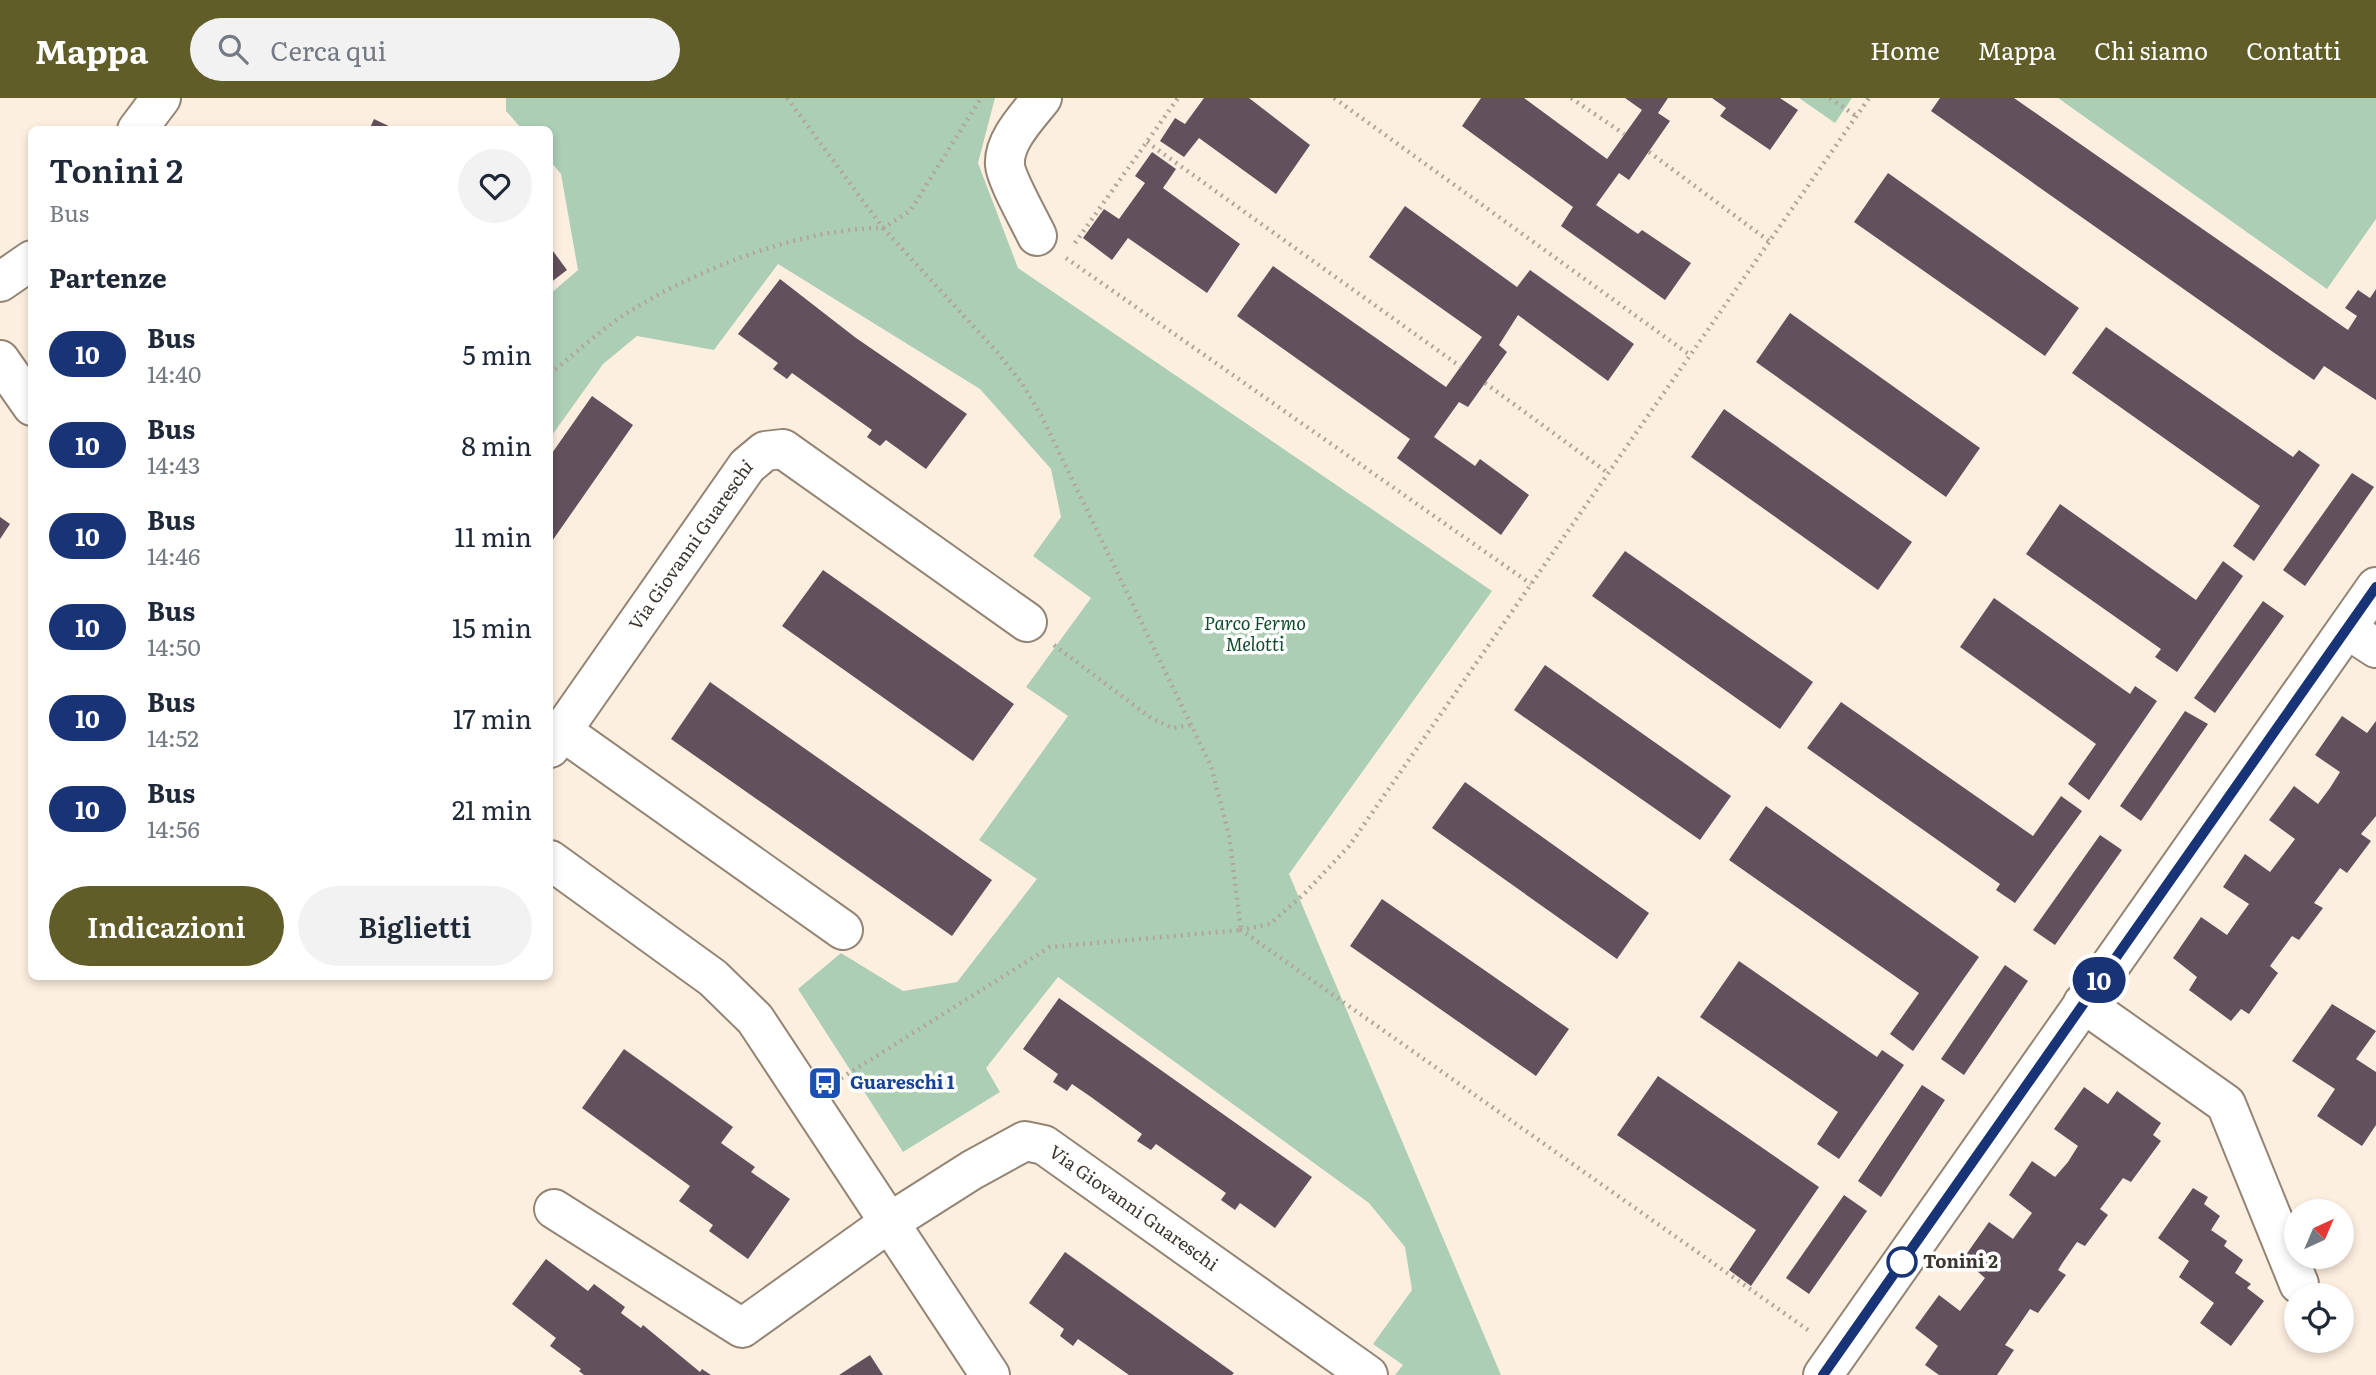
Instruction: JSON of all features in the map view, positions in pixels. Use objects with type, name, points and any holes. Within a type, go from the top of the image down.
[{"type":"street","points":[[140,126],[161,98]]},
{"type":"street","points":[[1042,98],[1007,149],[1004,166],[1051,247]]},
{"type":"street","points":[[0,282],[28,263]]},
{"type":"street","points":[[0,360],[28,400]]},
{"type":"street","name":"Via Giovanni Guareschi","points":[[843,930],[554,740],[747,466],[765,451],[783,449],[1027,622]]},
{"type":"street","points":[[1831,1363],[2083,1003],[2362,638],[2376,587]]},
{"type":"street","points":[[553,862],[738,999],[755,1019],[990,1375]]},
{"type":"street","points":[[2083,1003],[2226,1104],[2299,1283]]},
{"type":"street","name":"Via Giovanni Guareschi","points":[[554,1209],[742,1328],[890,1222],[1005,1151],[1025,1142],[1044,1145],[1368,1375]]},
{"type":"path","points":[[787,98],[884,228],[910,211],[981,98]]},
{"type":"path","points":[[1178,98],[1147,142],[1051,247],[1531,584]]},
{"type":"path","points":[[1334,98],[1690,355]]},
{"type":"path","points":[[1571,98],[1624,134]]},
{"type":"path","points":[[1830,98],[1856,116]]},
{"type":"path","points":[[1831,1363],[1241,930],[1270,924],[1305,893],[1349,846],[1869,98]]},
{"type":"path","points":[[1147,142],[1461,367]]},
{"type":"path","points":[[1649,152],[1769,241]]},
{"type":"path","points":[[1485,383],[1608,474]]},
{"type":"path","points":[[1027,622],[1068,657],[1151,718],[1173,728],[1191,725]]},
{"type":"green space","name":"Parco Fermo Melotti","points":[[506,98],[995,98],[978,163],[1018,268],[1492,591],[1289,874],[1501,1375],[1395,1375],[1403,1365],[1373,1344],[1412,1290],[1405,1247],[1369,1203],[1058,977],[986,1068],[1000,1092],[903,1152],[798,989],[841,953],[903,991],[957,982],[1037,879],[979,840],[1068,716],[1026,687],[1091,598],[1033,556],[1061,517],[1051,469],[980,389],[778,264],[714,350],[637,336],[603,364],[553,434],[553,291],[578,270],[561,174],[553,165],[553,126],[519,126],[506,111]]},
{"type":"green space","points":[[1799,98],[1852,98],[1835,123]]},
{"type":"green space","points":[[2058,98],[2376,98],[2376,219],[2327,289]]},
{"type":"building","points":[[1204,98],[1249,98],[1310,145],[1276,194],[1199,138],[1184,157],[1160,141],[1175,118],[1185,124]]},
{"type":"building","points":[[1481,98],[1524,98],[1607,159],[1642,110],[1625,98],[1668,98],[1658,113],[1670,121],[1629,180],[1619,173],[1596,205],[1638,234],[1642,230],[1691,263],[1665,300],[1561,226],[1573,207],[1462,126]]},
{"type":"building","points":[[1712,98],[1780,98],[1798,110],[1770,150],[1720,116],[1726,108]]},
{"type":"building","points":[[1940,98],[2014,98],[2348,330],[2357,316],[2345,308],[2358,290],[2370,298],[2376,289],[2376,400],[2324,366],[2314,380],[2273,352],[1931,111]]},
{"type":"building","points":[[374,119],[389,126],[371,126]]},
{"type":"building","points":[[1152,152],[1176,169],[1163,188],[1240,244],[1207,293],[1128,238],[1112,260],[1083,238],[1104,209],[1119,219],[1145,183],[1135,176]]},
{"type":"building","points":[[1888,173],[2079,308],[2045,356],[1854,222]]},
{"type":"building","points":[[1405,206],[1517,287],[1530,270],[1634,344],[1608,381],[1518,315],[1499,345],[1507,352],[1468,407],[1459,402],[1434,437],[1475,466],[1480,459],[1529,495],[1501,535],[1397,458],[1410,439],[1237,316],[1273,266],[1446,387],[1482,337],[1369,257]]},
{"type":"building","points":[[553,251],[567,270],[553,281]]},
{"type":"building","points":[[780,279],[856,338],[967,414],[926,469],[886,440],[880,446],[867,437],[872,430],[792,373],[787,379],[773,369],[778,363],[738,334]]},
{"type":"building","points":[[1790,313],[1980,448],[1946,497],[1756,362]]},
{"type":"building","points":[[2106,327],[2293,457],[2299,450],[2320,465],[2254,561],[2233,546],[2260,506],[2072,373]]},
{"type":"building","points":[[592,396],[633,425],[553,540],[553,452]]},
{"type":"building","points":[[1724,409],[1912,542],[1878,590],[1691,457]]},
{"type":"building","points":[[2352,473],[2374,487],[2305,586],[2283,570]]},
{"type":"building","points":[[2060,504],[2196,600],[2223,561],[2243,576],[2177,672],[2155,657],[2161,649],[2026,554]]},
{"type":"building","points":[[0,517],[10,524],[0,539]]},
{"type":"building","points":[[1625,551],[1813,682],[1780,729],[1592,596]]},
{"type":"building","points":[[823,570],[1014,704],[973,761],[782,626]]},
{"type":"building","points":[[1994,598],[2130,694],[2135,686],[2157,701],[2089,800],[2068,784],[2096,744],[1960,647]]},
{"type":"building","points":[[2263,601],[2284,616],[2215,713],[2194,698]]},
{"type":"building","points":[[1545,665],[1731,796],[1700,840],[1514,710]]},
{"type":"building","points":[[710,682],[992,880],[952,936],[671,739]]},
{"type":"building","points":[[1841,702],[2033,836],[2061,796],[2082,811],[2015,903],[1996,890],[2000,884],[1807,748]]},
{"type":"building","points":[[2185,711],[2208,724],[2141,821],[2120,806]]},
{"type":"building","points":[[2342,716],[2367,733],[2376,721],[2376,816],[2361,834],[2371,841],[2347,873],[2340,868],[2314,903],[2323,908],[2299,940],[2292,936],[2270,966],[2278,973],[2249,1014],[2241,1009],[2231,1021],[2189,990],[2197,977],[2173,958],[2201,917],[2227,935],[2249,904],[2223,887],[2245,854],[2270,872],[2295,839],[2269,820],[2294,786],[2318,804],[2330,788],[2340,772],[2315,755]]},
{"type":"building","points":[[1465,782],[1649,913],[1617,959],[1432,828]]},
{"type":"building","points":[[1766,806],[1979,957],[1913,1051],[1890,1034],[1919,993],[1729,860]]},
{"type":"building","points":[[2100,835],[2122,850],[2055,945],[2033,930]]},
{"type":"building","points":[[1382,899],[1569,1029],[1536,1076],[1350,946]]},
{"type":"building","points":[[1739,961],[1877,1057],[1882,1050],[1904,1065],[1839,1159],[1817,1144],[1838,1112],[1700,1017]]},
{"type":"building","points":[[2005,965],[2028,981],[1964,1075],[1941,1059]]},
{"type":"building","points":[[1059,998],[1312,1177],[1275,1228],[1240,1203],[1235,1210],[1221,1200],[1226,1193],[1156,1144],[1151,1150],[1137,1141],[1142,1134],[1072,1084],[1067,1091],[1053,1082],[1058,1074],[1023,1049]]},
{"type":"building","points":[[2332,1004],[2376,1031],[2356,1059],[2376,1072],[2376,1125],[2362,1146],[2317,1116],[2335,1089],[2292,1061]]},
{"type":"building","points":[[624,1049],[733,1127],[721,1143],[755,1167],[751,1172],[790,1199],[748,1259],[709,1231],[713,1225],[679,1201],[690,1186],[582,1108]]},
{"type":"building","points":[[1658,1076],[1819,1187],[1751,1286],[1729,1270],[1756,1230],[1617,1135]]},
{"type":"building","points":[[1922,1085],[1945,1100],[1881,1197],[1858,1181]]},
{"type":"building","points":[[2084,1087],[2108,1104],[2117,1091],[2161,1123],[2153,1135],[2161,1141],[2131,1182],[2123,1178],[2100,1209],[2108,1215],[2085,1246],[2077,1242],[2058,1270],[2066,1275],[2038,1313],[2030,1309],[2005,1345],[2014,1350],[1997,1375],[1939,1375],[1925,1365],[1938,1346],[1915,1328],[1939,1295],[1960,1311],[1985,1278],[1963,1259],[1989,1222],[2013,1239],[2032,1213],[2009,1195],[2032,1161],[2055,1177],[2068,1162],[2078,1146],[2054,1129]]},
{"type":"building","points":[[2193,1188],[2208,1197],[2204,1204],[2220,1216],[2211,1230],[2227,1241],[2224,1246],[2243,1260],[2235,1273],[2251,1284],[2247,1288],[2264,1301],[2231,1346],[2200,1323],[2214,1303],[2179,1277],[2189,1261],[2158,1238]]},
{"type":"building","points":[[1844,1195],[1867,1211],[1809,1294],[1786,1278]]},
{"type":"building","points":[[1065,1252],[1234,1373],[1129,1375],[1078,1339],[1073,1346],[1060,1336],[1064,1329],[1029,1303]]},
{"type":"building","points":[[546,1259],[588,1291],[594,1284],[625,1307],[621,1313],[641,1328],[643,1325],[700,1372],[702,1369],[711,1375],[584,1375],[579,1371],[581,1369],[550,1346],[556,1338],[512,1304]]},
{"type":"building","points":[[870,1355],[883,1375],[839,1375]]},
{"type":"bus line","name":"10","points":[[1823,1375],[2376,587]]},
{"type":"place","name":"Guareschi 1","points":[[825,1083]]},
{"type":"place","name":"Tonini 2","points":[[1902,1262]]}]
